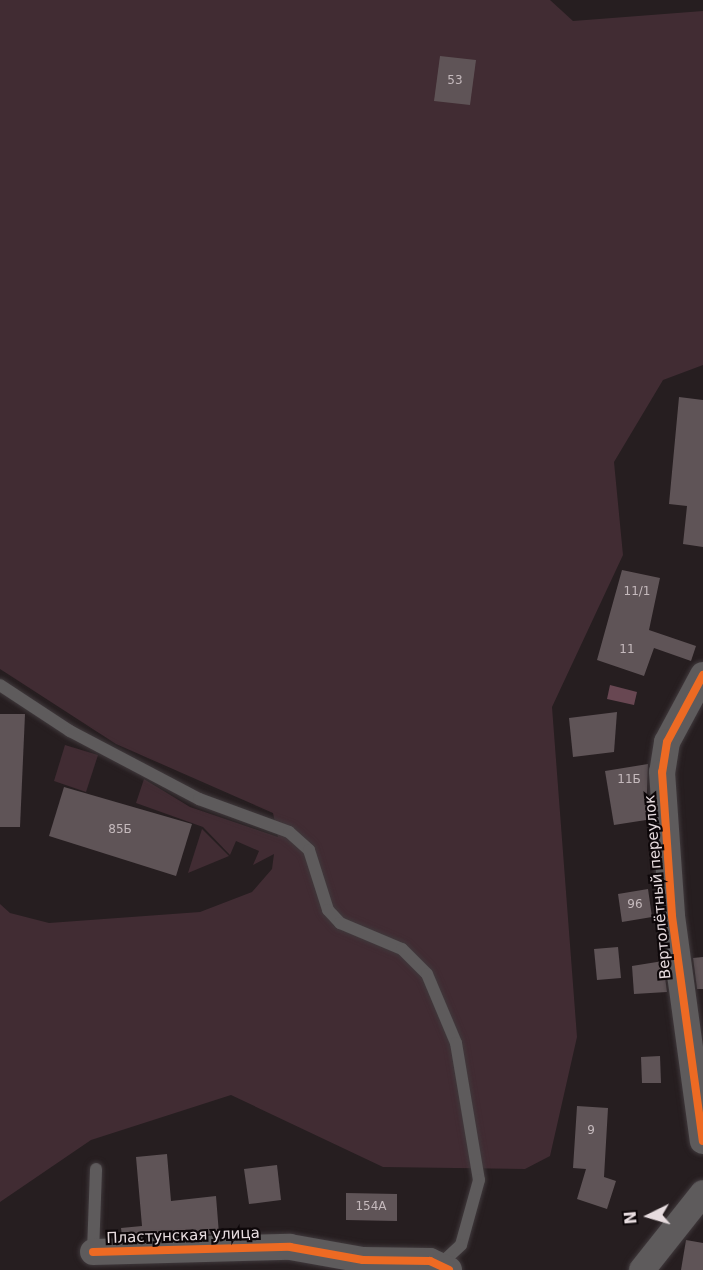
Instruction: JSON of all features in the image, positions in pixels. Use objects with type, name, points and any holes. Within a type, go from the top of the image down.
[{"type":"street","name":"Вертолётный переулок","points":[[703,675],[667,742],[662,772],[672,916],[703,1141]]},
{"type":"street","points":[[642,1270],[703,1193]]},
{"type":"street","name":"Пластунская улица","points":[[93,1252],[290,1247],[363,1260],[446,1267]]},
{"type":"lane","points":[[0,685],[70,731],[199,799],[289,832],[309,850],[328,910],[340,923],[402,949],[427,974],[456,1043],[479,1180],[461,1245],[446,1267]]},
{"type":"lane","points":[[93,1252],[96,1169]]},
{"type":"shaded area","points":[[0,0],[550,0],[573,21],[703,11],[703,365],[663,380],[614,462],[623,555],[552,707],[577,1037],[550,1156],[525,1169],[383,1167],[231,1095],[91,1140],[0,1202],[0,904],[10,913],[49,923],[200,912],[252,892],[272,869],[274,854],[253,865],[259,851],[236,841],[230,855],[203,827],[136,803],[144,779],[190,807],[278,837],[273,813],[116,744],[0,669]]},
{"type":"shaded area","points":[[610,685],[637,692],[634,705],[607,699]]},
{"type":"shaded area","points":[[65,745],[98,755],[86,792],[54,781]]},
{"type":"shaded area","points":[[202,829],[229,856],[188,873]]},
{"type":"building","points":[[440,56],[476,60],[470,105],[434,101]]},
{"type":"building","points":[[679,397],[703,400],[703,547],[683,544],[687,506],[669,504]]},
{"type":"building","points":[[622,570],[660,578],[649,630],[696,646],[691,661],[654,648],[644,676],[597,660]]},
{"type":"building","points":[[617,712],[614,752],[573,757],[569,718]]},
{"type":"building","points":[[0,714],[25,714],[20,827],[0,827]]},
{"type":"building","points":[[648,764],[646,820],[614,825],[605,771]]},
{"type":"building","points":[[64,787],[192,824],[176,876],[49,836]]},
{"type":"building","points":[[648,889],[652,917],[622,922],[618,894]]},
{"type":"building","points":[[618,947],[621,978],[597,980],[594,949]]},
{"type":"building","points":[[703,957],[703,989],[697,989],[693,958]]},
{"type":"building","points":[[663,961],[667,992],[634,994],[632,966]]},
{"type":"building","points":[[660,1056],[661,1083],[642,1083],[641,1057]]},
{"type":"building","points":[[577,1106],[608,1108],[604,1177],[616,1181],[607,1209],[577,1199],[586,1169],[573,1168]]},
{"type":"building","points":[[167,1154],[171,1201],[216,1196],[219,1234],[122,1236],[121,1228],[142,1226],[136,1157]]},
{"type":"building","points":[[277,1165],[281,1200],[249,1204],[244,1169]]},
{"type":"building","points":[[346,1193],[397,1194],[397,1221],[346,1220]]},
{"type":"building","points":[[686,1240],[703,1243],[703,1270],[681,1270]]},
{"type":"cycle path","points":[[703,675],[667,742],[662,772],[672,916],[703,1141]]},
{"type":"cycle path","points":[[93,1252],[290,1247],[363,1260],[430,1261],[449,1270]]}]
